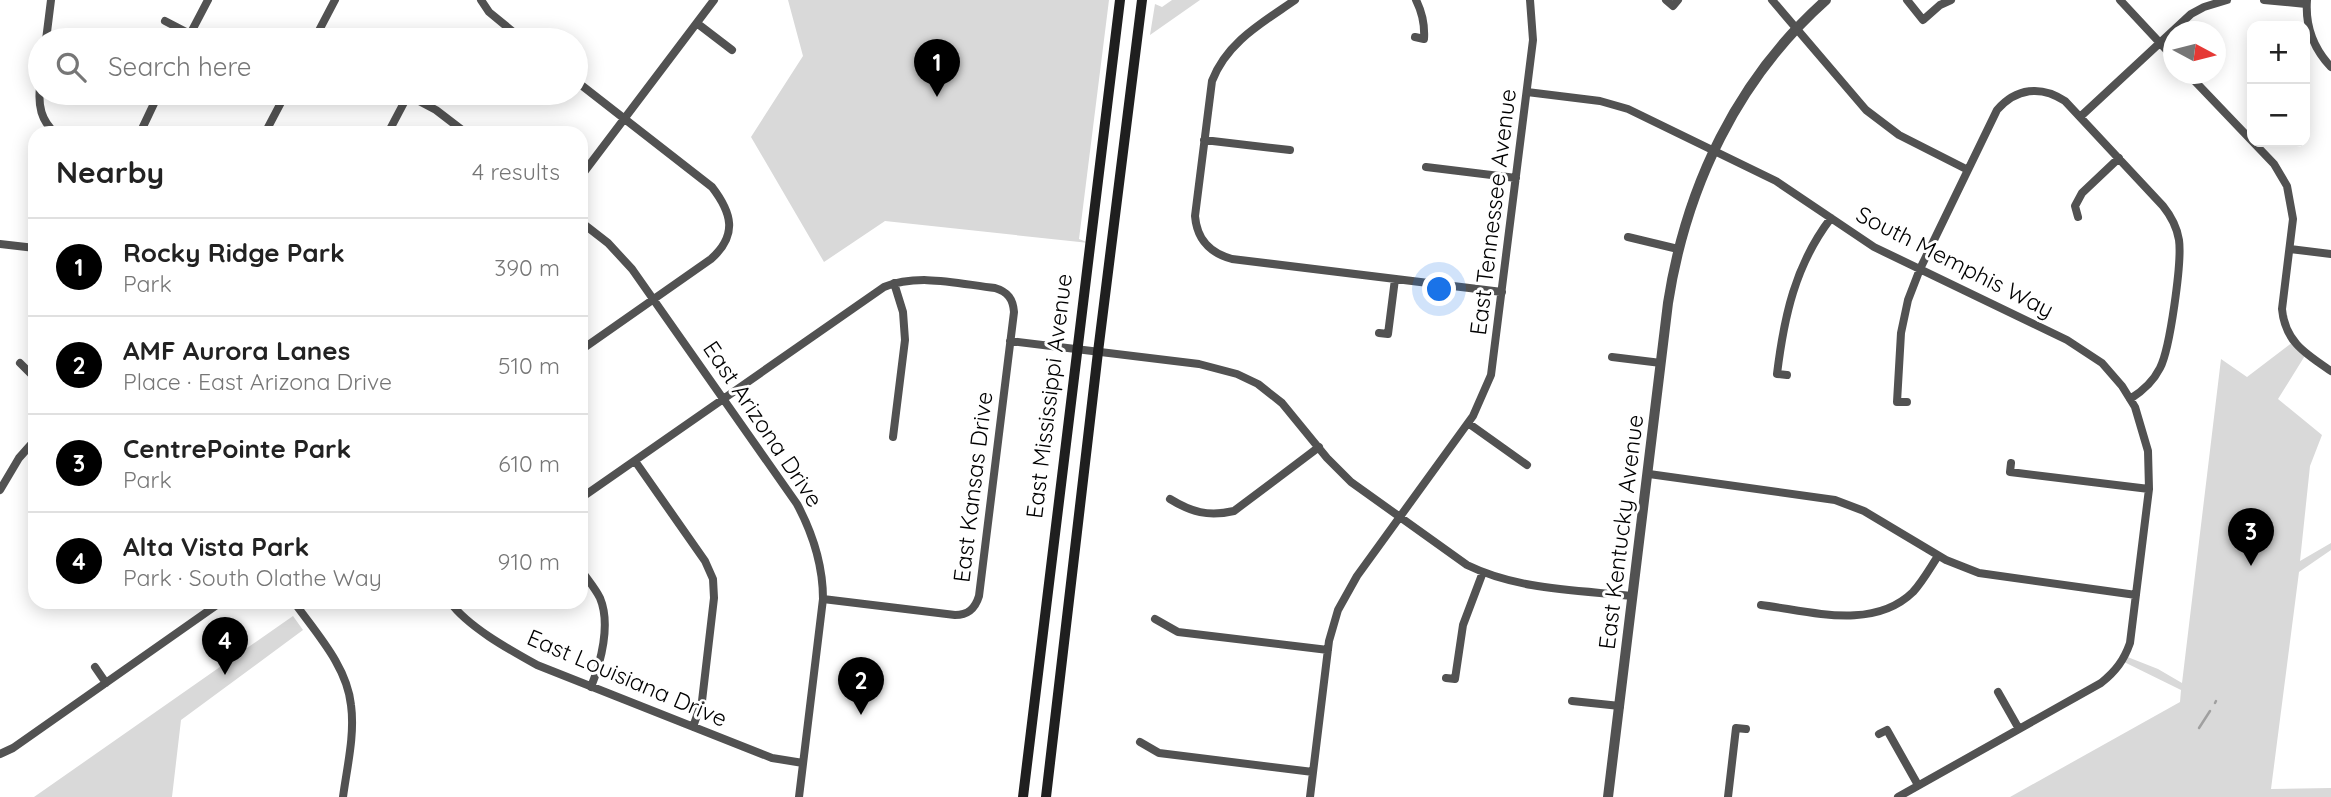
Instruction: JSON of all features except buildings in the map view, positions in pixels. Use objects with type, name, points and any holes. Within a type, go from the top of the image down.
[{"type":"main road","name":"East Mississippi Avenue","points":[[1023,797],[1120,0]]},
{"type":"main road","name":"East Mississippi Avenue","points":[[1046,797],[1142,0]]},
{"type":"street","points":[[48,28],[51,0]]},
{"type":"street","points":[[193,28],[208,0]]},
{"type":"street","points":[[320,28],[335,0]]},
{"type":"street","points":[[481,0],[489,12],[508,28]]},
{"type":"street","points":[[588,167],[714,0]]},
{"type":"street","points":[[1295,0],[1241,38],[1223,57],[1212,81],[1195,216],[1198,233],[1205,244],[1222,256],[1232,259],[1502,292]]},
{"type":"street","points":[[1415,37],[1424,38],[1425,32],[1421,10],[1416,0]]},
{"type":"street","name":"East Tennessee Avenue","points":[[1310,797],[1328,650],[1333,625],[1345,595],[1468,423],[1480,403],[1491,375],[1533,40],[1530,0]]},
{"type":"street","points":[[1666,0],[1673,6],[1678,0]]},
{"type":"street","points":[[1772,0],[1852,94],[1882,123],[1908,141],[1968,170]]},
{"type":"street","name":"East Kentucky Avenue","points":[[1608,797],[1661,363],[1678,249],[1692,201],[1714,150],[1749,88],[1796,29],[1826,0]]},
{"type":"street","points":[[1907,0],[1923,20],[1940,5],[1951,0]]},
{"type":"street","points":[[2120,0],[2163,47]]},
{"type":"street","points":[[2080,117],[2191,14],[2227,0]]},
{"type":"street","points":[[2264,0],[2306,2],[2308,28],[2312,39],[2331,67]]},
{"type":"street","points":[[165,21],[175,28]]},
{"type":"street","points":[[698,24],[732,50]]},
{"type":"street","points":[[2197,84],[2282,176],[2293,208],[2282,309],[2286,330],[2300,349],[2331,371]]},
{"type":"street","points":[[588,90],[712,187],[729,216],[728,233],[719,251],[588,345]]},
{"type":"street","points":[[1907,402],[1898,402],[1900,333],[1908,300],[1920,269],[1997,110],[2013,96],[2031,90],[2050,93],[2065,101],[2170,215],[2179,238],[2180,252],[2165,357],[2154,378],[2130,399]]},
{"type":"street","name":"South Memphis Way","points":[[1527,92],[1614,104],[1776,181],[1874,247],[2077,345],[2102,363],[2130,399],[2141,422],[2147,444],[2149,489],[2130,643],[2118,667],[2101,683],[1898,797]]},
{"type":"street","points":[[40,105],[45,126]]},
{"type":"street","points":[[143,126],[153,105]]},
{"type":"street","points":[[269,126],[280,105]]},
{"type":"street","points":[[391,126],[401,105]]},
{"type":"street","points":[[427,105],[457,126]]},
{"type":"street","points":[[1204,140],[1290,150]]},
{"type":"street","points":[[2078,217],[2075,206],[2082,193],[2119,158]]},
{"type":"street","points":[[1426,167],[1516,178]]},
{"type":"street","points":[[1787,375],[1777,374],[1791,292],[1811,248],[1831,218]]},
{"type":"street","name":"East Arizona Drive","points":[[588,228],[621,255],[654,299],[806,520],[818,554],[823,599],[799,797]]},
{"type":"street","points":[[1628,237],[1678,249]]},
{"type":"street","points":[[0,244],[28,247]]},
{"type":"street","points":[[2290,249],[2331,254]]},
{"type":"street","points":[[1379,333],[1388,334],[1395,279]]},
{"type":"street","points":[[588,493],[874,293],[894,283],[926,280],[1001,290],[1013,303],[1010,341],[1207,366],[1237,374],[1258,384],[1282,403],[1351,482],[1450,554],[1483,572],[1520,583],[1633,596]]},
{"type":"street","points":[[894,283],[903,312],[905,340],[894,437]]},
{"type":"street","name":"East Kansas Drive","points":[[823,599],[955,615],[965,614],[976,605],[1010,341]]},
{"type":"street","points":[[1612,357],[1661,363]]},
{"type":"street","points":[[20,363],[28,370]]},
{"type":"street","points":[[1468,423],[1527,465]]},
{"type":"street","points":[[1170,499],[1189,511],[1223,514],[1234,512],[1319,447]]},
{"type":"street","points":[[0,490],[19,458],[28,450]]},
{"type":"street","points":[[635,461],[705,561],[713,579],[714,598],[702,701],[693,727]]},
{"type":"street","points":[[2011,463],[2010,472],[2149,489]]},
{"type":"street","points":[[1649,474],[1835,500],[1864,511],[1962,568],[1996,577],[2136,595]]},
{"type":"street","points":[[1761,605],[1852,616],[1878,612],[1891,607],[1912,592],[1938,556]]},
{"type":"street","points":[[1446,678],[1455,679],[1463,625],[1483,572]]},
{"type":"street","points":[[588,581],[600,599],[604,618],[600,661],[591,687]]},
{"type":"street","points":[[0,754],[13,748],[211,609]]},
{"type":"street","points":[[299,609],[339,666],[349,692],[352,720],[343,797]]},
{"type":"street","name":"East Louisiana Drive","points":[[456,609],[514,653],[537,666],[772,758],[803,763]]},
{"type":"street","points":[[1155,619],[1178,632],[1328,650]]},
{"type":"street","points":[[95,667],[106,683]]},
{"type":"street","points":[[1998,692],[2018,729]]},
{"type":"street","points":[[1572,701],[1620,706]]},
{"type":"street","points":[[1728,797],[1736,728],[1746,729]]},
{"type":"street","points":[[1879,734],[1887,730],[1918,786]]},
{"type":"street","points":[[1140,741],[1159,753],[1313,772]]},
{"type":"shaded area","points":[[788,0],[1109,0],[1079,239],[1089,243],[885,221],[824,262],[751,137],[803,56]]},
{"type":"shaded area","points":[[1172,0],[1200,0],[1150,35],[1155,4],[1162,7]]},
{"type":"shaded area","points":[[2293,342],[2306,354],[2278,399],[2322,435],[2310,466],[2300,561],[2331,543],[2331,550],[2299,572],[2271,789],[2331,788],[2331,797],[2010,797],[2180,702],[2181,690],[2122,661],[2125,656],[2158,669],[2182,683],[2221,359],[2247,377]]},
{"type":"shaded area","points":[[293,616],[303,630],[181,720],[172,797],[34,797]]},
{"type":"waterway","points":[[2199,728],[2210,711]]},
{"type":"place","name":"Rocky Ridge Park","points":[[937,97]]},
{"type":"place","name":"CentrePointe Park","points":[[2251,566]]},
{"type":"place","name":"Alta Vista Park","points":[[225,675]]},
{"type":"place","name":"AMF Aurora Lanes","points":[[861,715]]}]
